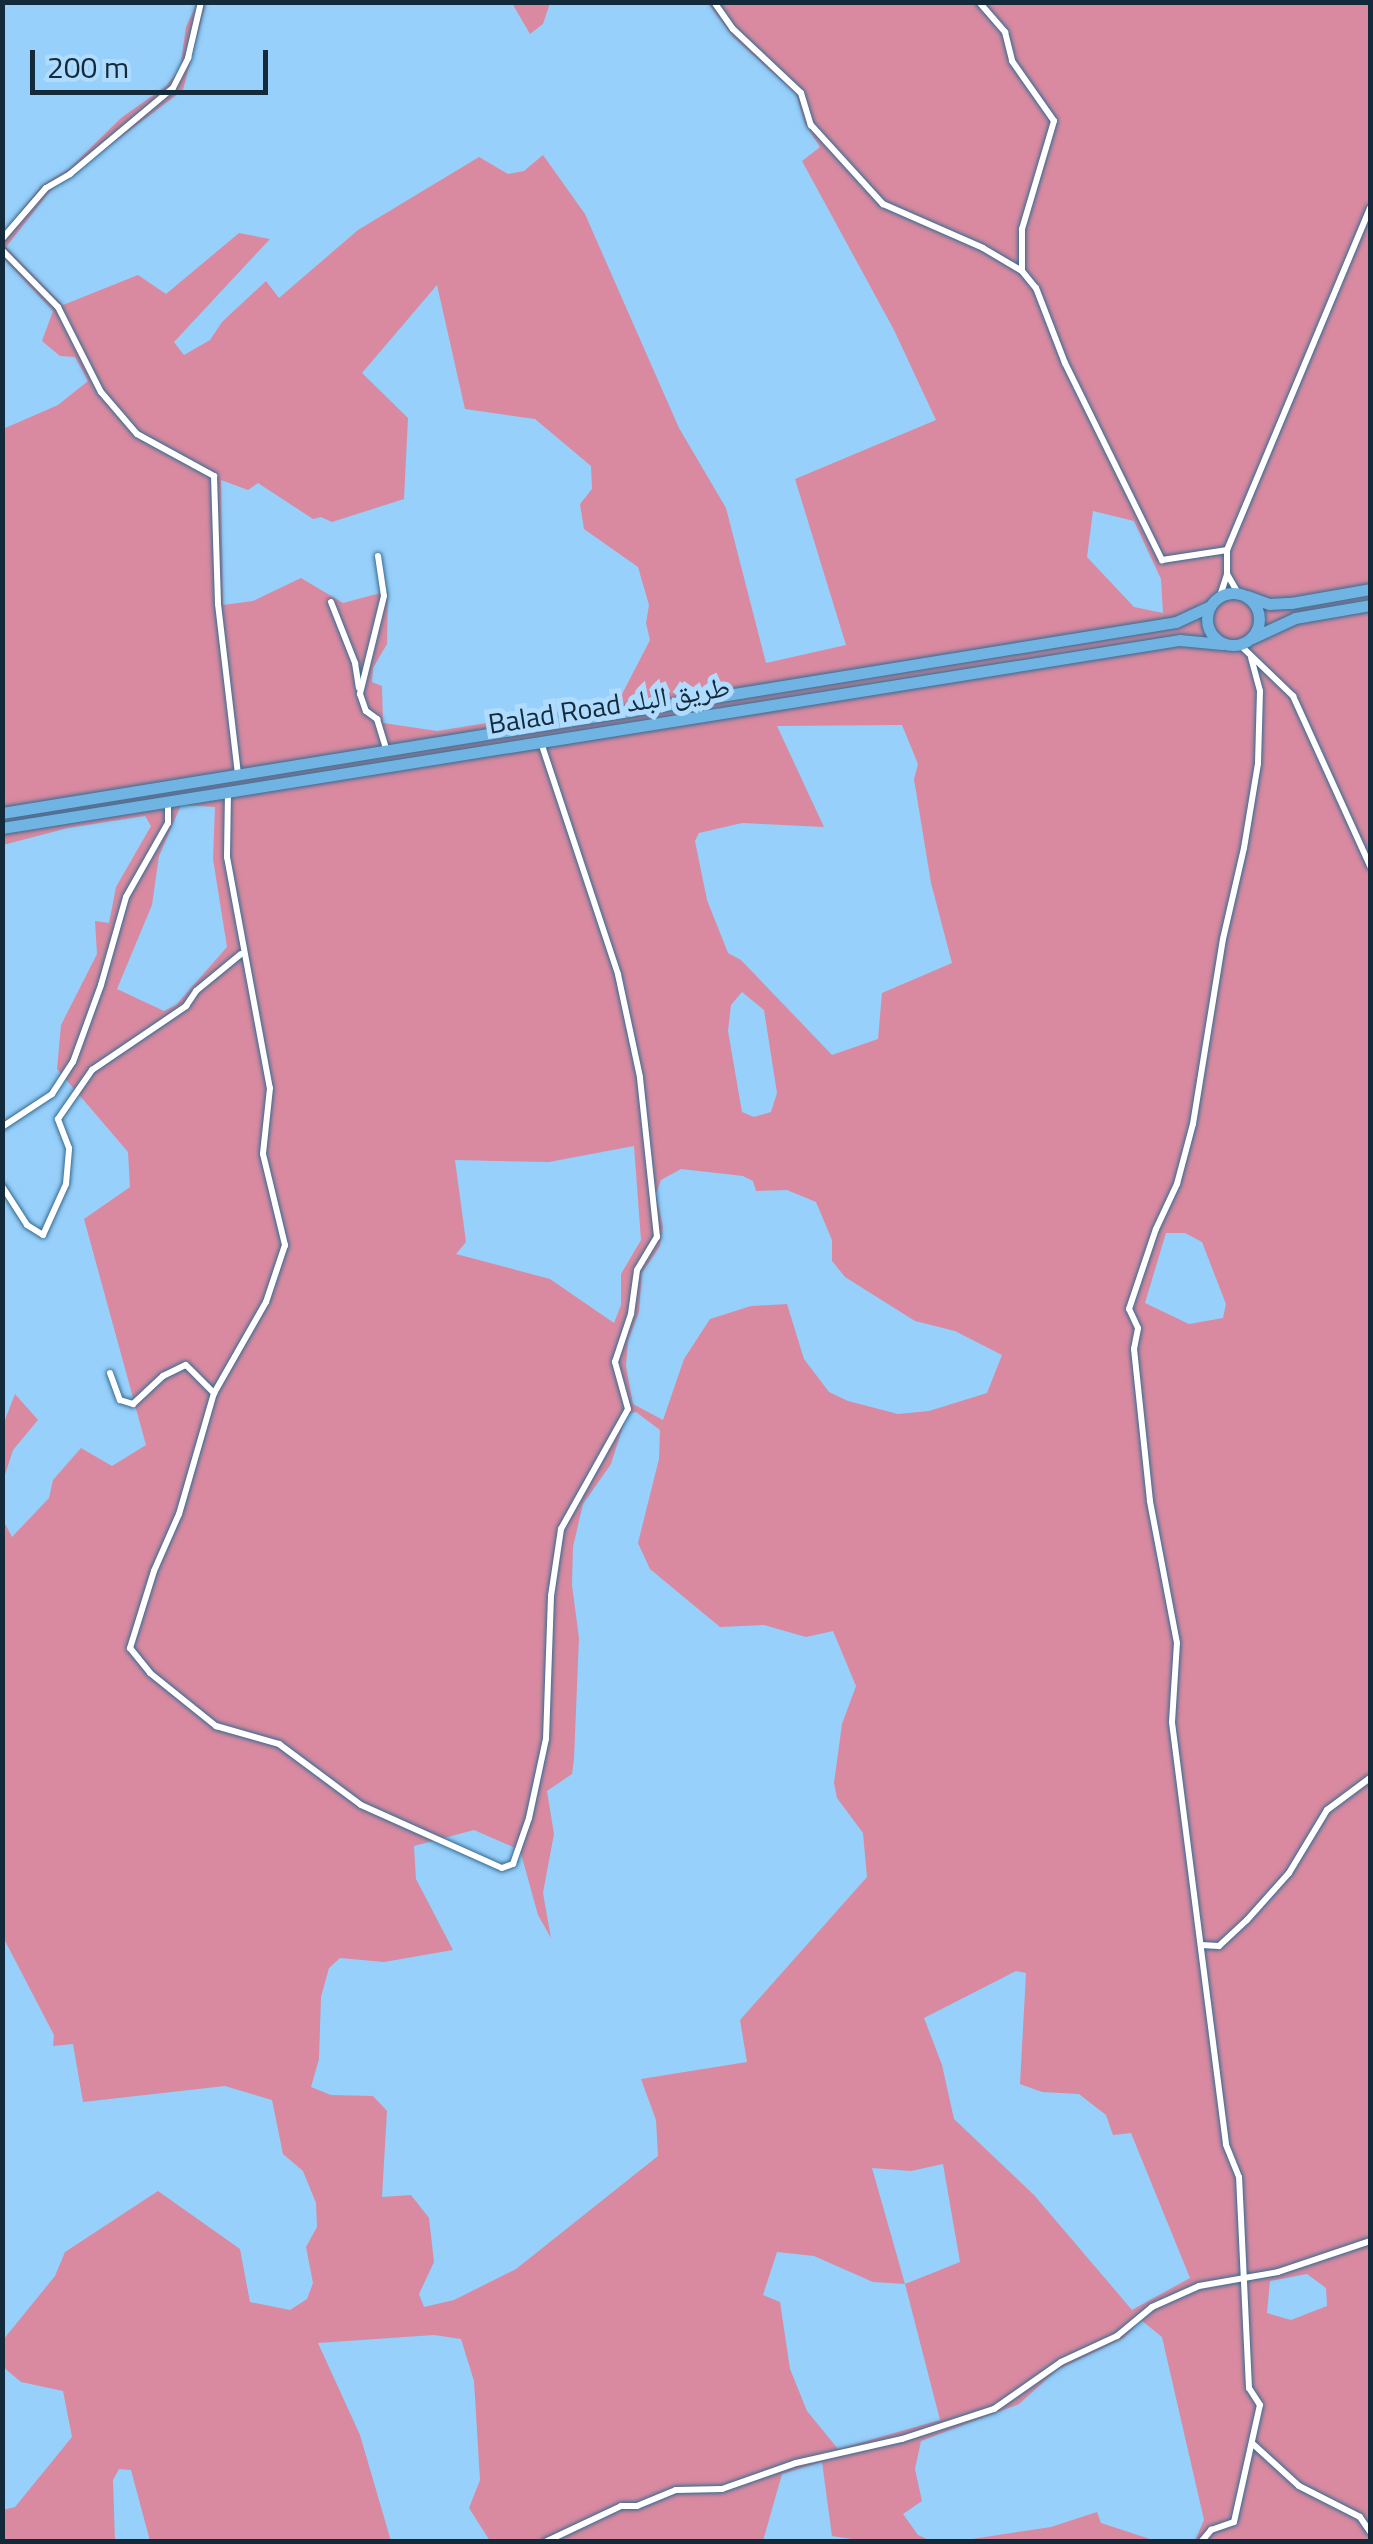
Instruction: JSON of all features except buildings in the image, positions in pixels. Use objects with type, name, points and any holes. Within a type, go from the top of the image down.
[{"type":"highway","points":[[1370,589],[1270,604],[1242,594],[1220,596],[1210,606],[1209,631],[1222,644],[1244,642],[1295,618],[1370,604]]},
{"type":"highway","points":[[1242,594],[1259,616],[1244,642]]},
{"type":"highway","name":"Balad Road طريق البلد","points":[[2,813],[1176,622],[1210,606]]},
{"type":"highway","name":"Balad Road طريق البلد","points":[[2,828],[1180,640],[1222,644]]},
{"type":"street","points":[[2,239],[46,188],[70,174],[173,88],[188,58],[202,2]]},
{"type":"street","points":[[714,2],[733,29],[800,93],[811,125],[884,204],[983,248],[1022,271],[1036,288],[1065,362],[1162,560],[1227,550]]},
{"type":"street","points":[[979,2],[1005,32],[1012,62],[1054,121],[1022,229],[1022,271]]},
{"type":"street","points":[[1220,596],[1227,574],[1227,550],[1370,208]]},
{"type":"street","points":[[2,250],[58,307],[101,392],[136,434],[214,476],[218,604],[239,775]]},
{"type":"street","points":[[360,694],[384,596],[378,556]]},
{"type":"street","points":[[1227,574],[1242,594]]},
{"type":"street","points":[[331,602],[354,663],[366,712],[377,719],[386,751]]},
{"type":"street","points":[[1201,2542],[1211,2530],[1234,2522],[1245,2458],[1254,2444],[1260,2405],[1249,2388],[1247,2275],[1239,2176],[1226,2144],[1172,1722],[1177,1643],[1150,1500],[1134,1350],[1138,1328],[1129,1309],[1156,1229],[1177,1184],[1193,1124],[1223,938],[1244,848],[1258,763],[1260,692],[1244,642]]},
{"type":"street","points":[[1250,658],[1273,673],[1293,696],[1370,866]]},
{"type":"street","points":[[228,792],[228,857],[242,954],[270,1088],[263,1154],[285,1245],[266,1302],[214,1393],[179,1514],[154,1570],[130,1648],[150,1673],[216,1726],[279,1744],[361,1805],[502,1868],[512,1864],[529,1818],[546,1740],[550,1596],[561,1529],[628,1409],[615,1362],[631,1314],[637,1270],[656,1238],[640,1077],[618,974],[541,742]]},
{"type":"street","points":[[2,1127],[52,1094],[73,1062],[102,986],[126,897],[168,823],[168,801]]},
{"type":"street","points":[[2,1186],[26,1225],[44,1234],[66,1184],[70,1148],[58,1119],[92,1070],[186,1006],[196,991],[242,954]]},
{"type":"street","points":[[110,1373],[120,1400],[133,1404],[163,1376],[186,1365],[214,1393]]},
{"type":"street","points":[[1201,1945],[1219,1946],[1246,1920],[1289,1872],[1328,1810],[1370,1778]]},
{"type":"street","points":[[545,2542],[621,2506],[637,2506],[676,2490],[722,2490],[796,2463],[902,2440],[994,2409],[1061,2362],[1118,2336],[1152,2307],[1199,2286],[1278,2272],[1370,2241]]},
{"type":"street","points":[[1254,2444],[1298,2486],[1360,2517],[1370,2532]]},
{"type":"shaded area","points":[[197,3],[206,3],[183,90],[51,190],[6,247],[63,305],[138,275],[166,294],[239,233],[270,239],[174,342],[184,355],[210,340],[222,322],[266,281],[279,298],[358,230],[479,157],[508,174],[524,171],[543,155],[585,214],[679,428],[726,508],[766,663],[846,645],[795,479],[936,420],[894,330],[802,161],[820,147],[805,124],[796,94],[733,37],[708,3],[1370,3],[1370,2541],[1195,2541],[1204,2520],[1162,2337],[1141,2320],[1124,2338],[1057,2370],[1019,2404],[921,2441],[915,2469],[922,2501],[903,2514],[918,2535],[931,2541],[865,2541],[832,2536],[822,2462],[782,2474],[763,2541],[490,2541],[469,2508],[480,2480],[474,2381],[461,2339],[434,2335],[318,2343],[360,2435],[391,2541],[150,2541],[131,2470],[119,2469],[113,2480],[115,2541],[3,2541],[3,2510],[15,2507],[72,2437],[63,2391],[21,2382],[2,2366],[3,2340],[55,2276],[65,2252],[158,2191],[240,2249],[250,2302],[290,2310],[307,2299],[313,2283],[306,2247],[317,2227],[316,2203],[303,2171],[283,2154],[272,2100],[225,2086],[83,2102],[73,2044],[53,2046],[54,2035],[3,1937],[2,1518],[12,1537],[49,1498],[53,1480],[81,1448],[112,1466],[146,1445],[84,1219],[130,1187],[128,1152],[57,1069],[61,1025],[97,954],[95,921],[109,923],[116,887],[151,826],[145,816],[68,828],[3,845],[3,429],[58,405],[88,381],[75,357],[60,356],[42,341],[53,311],[3,258],[3,233],[41,186],[70,168],[121,118],[166,86],[180,69],[186,27]],"holes":[[[437,285],[465,409],[535,419],[591,466],[592,489],[580,504],[584,529],[638,567],[649,605],[646,623],[650,640],[618,702],[437,731],[383,723],[382,686],[372,682],[373,668],[387,644],[388,591],[343,603],[301,578],[253,601],[223,605],[221,480],[248,490],[258,483],[313,519],[321,517],[332,522],[404,499],[408,418],[362,373]],[[1093,511],[1134,521],[1161,579],[1163,613],[1134,607],[1087,557]],[[902,725],[918,764],[914,779],[931,883],[952,963],[882,993],[878,1039],[832,1055],[741,960],[728,953],[707,900],[695,841],[699,833],[742,823],[824,827],[777,726]],[[181,805],[215,807],[213,859],[227,947],[176,1005],[164,1011],[117,989],[152,905],[159,856]],[[742,992],[764,1010],[777,1093],[771,1112],[754,1117],[742,1112],[728,1031],[731,1005]],[[634,1146],[641,1240],[621,1274],[621,1305],[614,1323],[550,1279],[456,1254],[466,1242],[455,1160],[549,1162]],[[681,1169],[743,1176],[753,1181],[756,1191],[787,1190],[816,1202],[832,1240],[832,1261],[845,1277],[915,1321],[955,1331],[1002,1355],[987,1393],[929,1411],[898,1414],[848,1401],[829,1392],[804,1359],[787,1304],[751,1306],[710,1319],[684,1359],[663,1420],[633,1404],[626,1366],[628,1341],[639,1312],[642,1273],[660,1246],[663,1227],[656,1194],[661,1180]],[[1166,1233],[1185,1233],[1202,1242],[1226,1304],[1223,1318],[1189,1324],[1145,1303]],[[636,1412],[660,1430],[659,1459],[638,1543],[650,1569],[720,1627],[764,1625],[806,1637],[833,1631],[856,1686],[842,1724],[834,1783],[837,1798],[863,1833],[867,1877],[740,2020],[747,2062],[641,2079],[656,2120],[658,2156],[516,2269],[454,2300],[424,2307],[419,2294],[434,2262],[429,2218],[411,2195],[382,2197],[387,2111],[373,2096],[331,2095],[311,2087],[319,2059],[321,1997],[329,1968],[340,1958],[384,1962],[453,1950],[416,1879],[414,1846],[474,1830],[520,1850],[538,1915],[551,1938],[543,1893],[554,1834],[547,1791],[572,1774],[574,1759],[579,1638],[572,1585],[573,1547],[583,1504],[611,1464],[627,1414]],[[1016,1971],[1026,1973],[1020,2084],[1042,2092],[1079,2094],[1106,2115],[1113,2135],[1131,2133],[1190,2278],[1132,2310],[1034,2195],[954,2119],[942,2065],[924,2018]],[[943,2164],[960,2262],[905,2284],[872,2168],[911,2171]],[[777,2252],[814,2256],[873,2282],[905,2284],[940,2420],[838,2449],[807,2411],[790,2369],[780,2302],[763,2295]],[[1307,2274],[1326,2288],[1327,2306],[1291,2320],[1267,2313],[1270,2281]]]},
{"type":"shaded area","points":[[512,3],[550,3],[543,24],[530,34]]},
{"type":"shaded area","points":[[15,1394],[38,1420],[13,1450],[3,1481],[3,1425]]},
{"type":"shaded area","points":[[1097,2512],[1101,2523],[1156,2541],[959,2541],[1051,2527]]}]
